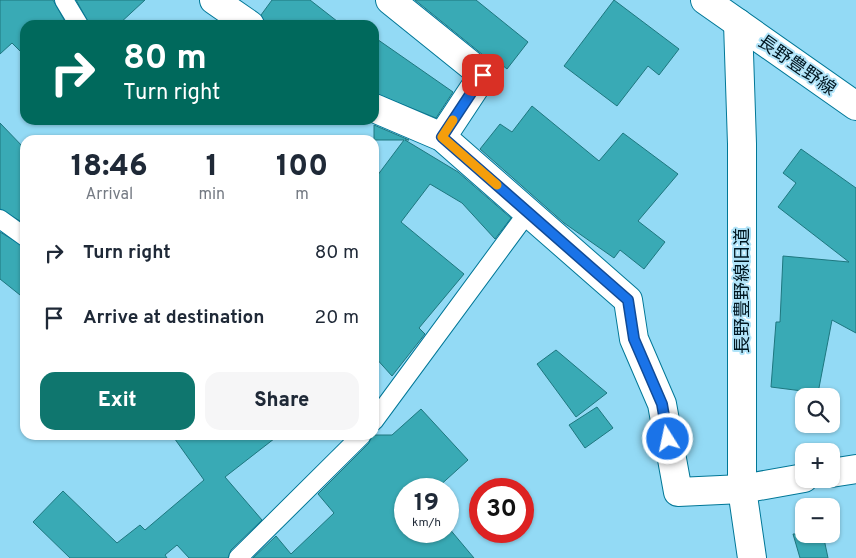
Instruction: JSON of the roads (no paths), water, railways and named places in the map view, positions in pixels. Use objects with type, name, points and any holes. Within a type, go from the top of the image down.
[{"type":"street","points":[[214,0],[243,20]]},
{"type":"street","points":[[390,0],[483,75],[442,137]]},
{"type":"street","name":"長野豊野線","points":[[705,0],[738,12],[856,106]]},
{"type":"street","name":"長野豊野線旧道","points":[[738,12],[742,144],[742,489],[752,558]]},
{"type":"street","points":[[379,110],[442,137],[628,300],[634,339],[662,404],[678,492],[742,489],[795,480]]},
{"type":"street","points":[[840,471],[856,468]]},
{"type":"lane","points":[[64,0],[76,20]]},
{"type":"lane","points":[[379,414],[528,212]]},
{"type":"lane","points":[[0,219],[20,233]]},
{"type":"lane","points":[[238,558],[357,440]]}]
